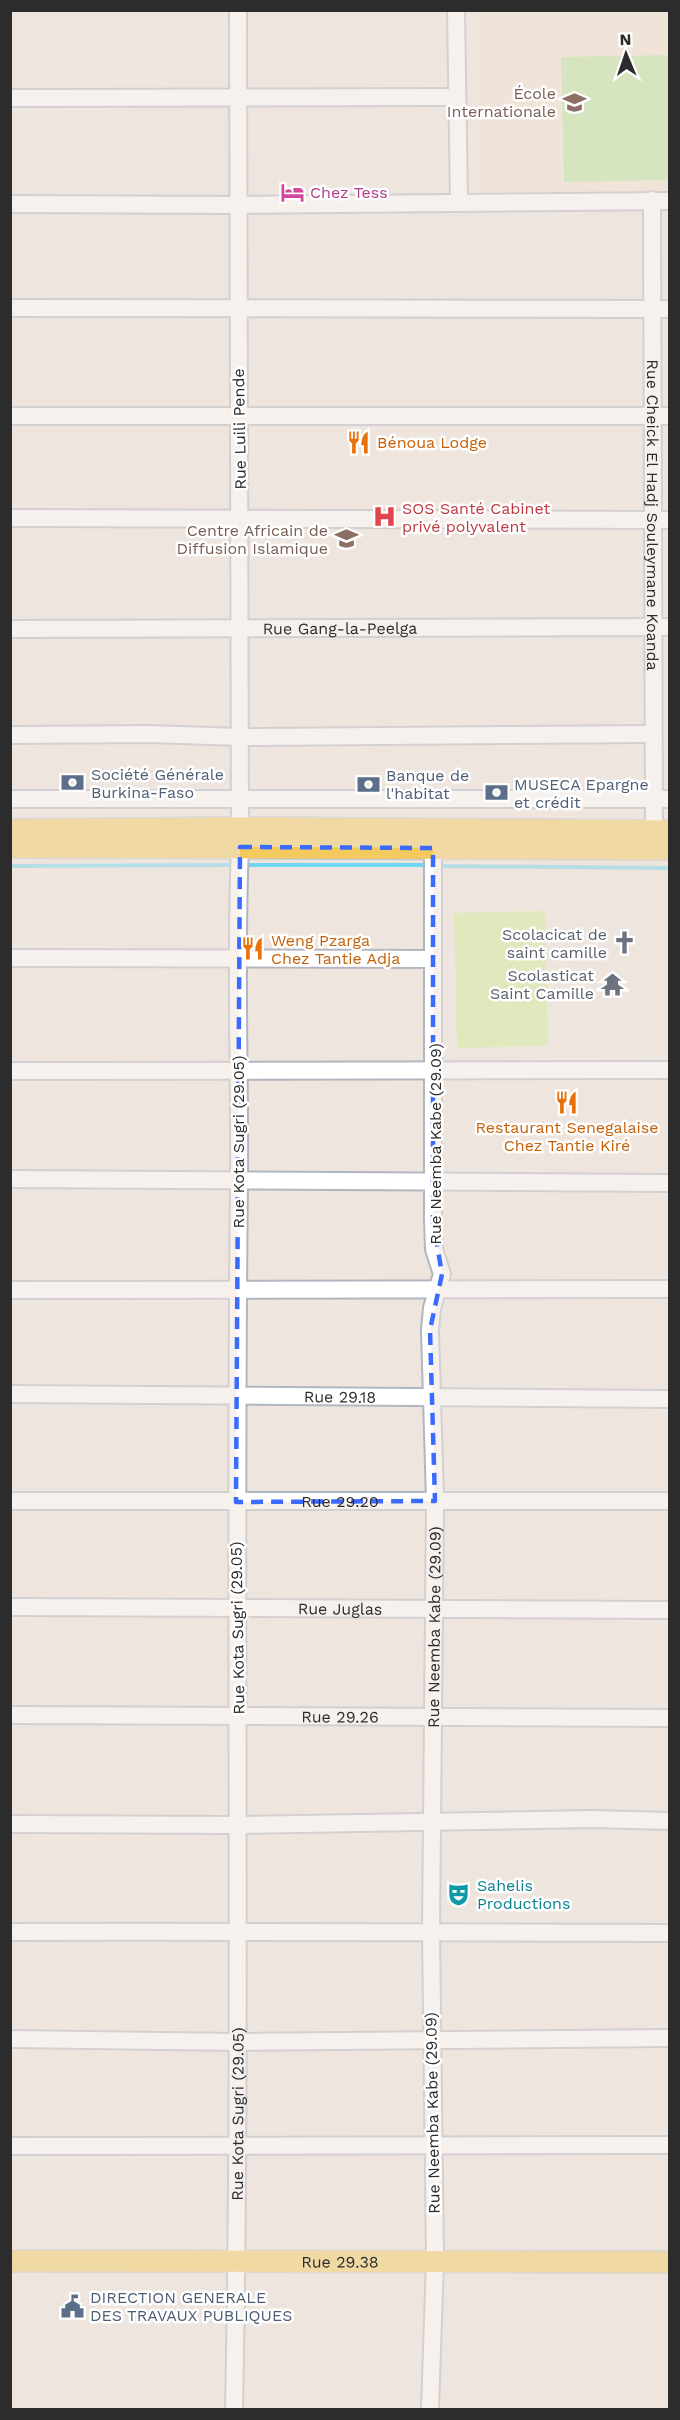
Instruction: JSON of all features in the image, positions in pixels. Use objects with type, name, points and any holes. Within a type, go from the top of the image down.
[{"type":"main road","points":[[10,830],[240,837],[433,848],[669,849]]},
{"type":"main road","points":[[10,847],[240,837],[662,831]]},
{"type":"main road","name":"Rue 29.38","points":[[10,2261],[237,2268],[435,2268],[669,2262]]},
{"type":"main road","name":"Rue 29.38","points":[[10,2275],[237,2268]]},
{"type":"main road","name":"Rue 29.38","points":[[435,2268],[669,2275]]},
{"type":"street","name":"Rue Luili Pende","points":[[238,10],[237,415],[240,517],[240,837]]},
{"type":"street","points":[[456,10],[459,202]]},
{"type":"street","points":[[10,98],[457,97]]},
{"type":"street","name":"Rue Cheick El Hadj Souleymane Koanda","points":[[652,200],[661,309],[662,520],[651,627],[661,717],[653,734],[662,799],[662,831]]},
{"type":"street","points":[[10,204],[238,205],[669,201]]},
{"type":"street","points":[[10,309],[661,309]]},
{"type":"street","points":[[10,416],[662,416]]},
{"type":"street","points":[[10,518],[662,520]]},
{"type":"street","name":"Rue Gang-la-Peelga","points":[[10,629],[669,627]]},
{"type":"street","points":[[10,735],[150,734],[239,737],[653,734]]},
{"type":"street","points":[[10,799],[240,801],[662,799]]},
{"type":"street","name":"Rue Kota Sugri (29.05)","points":[[234,2409],[239,2042],[236,1502],[239,1180],[236,960],[240,837]]},
{"type":"street","name":"Rue Neemba Kabe (29.09)","points":[[430,2409],[435,2268],[430,1930],[435,1501],[431,1315],[442,1274],[433,1240],[435,1070],[433,848]]},
{"type":"street","points":[[10,958],[433,959]]},
{"type":"street","points":[[10,1071],[669,1070]]},
{"type":"street","points":[[10,1179],[669,1183]]},
{"type":"street","points":[[10,1290],[669,1289]]},
{"type":"street","name":"Rue 29.18","points":[[10,1394],[669,1399]]},
{"type":"street","name":"Rue 29.20","points":[[10,1501],[669,1501]]},
{"type":"street","name":"Rue Juglas","points":[[10,1607],[669,1610]]},
{"type":"street","name":"Rue 29.26","points":[[10,1715],[669,1718]]},
{"type":"street","points":[[10,1824],[238,1825],[592,1819],[669,1821]]},
{"type":"street","points":[[10,1932],[238,1933],[430,1930],[669,1933]]},
{"type":"street","points":[[10,2039],[239,2042],[669,2038]]},
{"type":"street","points":[[10,2146],[669,2145]]},
{"type":"highlighted area","points":[[240,847],[433,848],[433,1221],[442,1274],[430,1330],[435,1501],[236,1502]]},
{"type":"shaded area","name":"École Internationale","points":[[477,11],[669,11],[669,194],[480,195]]},
{"type":"green space","points":[[669,55],[669,180],[564,182],[561,57]]},
{"type":"green space","points":[[545,911],[548,1046],[457,1048],[454,913]]},
{"type":"waterway","points":[[10,866],[234,865]]},
{"type":"waterway","points":[[244,865],[429,865]]},
{"type":"waterway","points":[[436,866],[670,868]]},
{"type":"place","name":"École Internationale","points":[[574,102]]},
{"type":"place","name":"Chez Tess","points":[[292,192]]},
{"type":"place","name":"Bénoua Lodge","points":[[359,442]]},
{"type":"place","name":"SOS Santé Cabinet privé polyvalent","points":[[384,517]]},
{"type":"place","name":"Centre Africain de Diffusion Islamique","points":[[346,539]]},
{"type":"place","name":"Société Générale Burkina-Faso","points":[[73,783]]},
{"type":"place","name":"Banque de l'habitat","points":[[368,784]]},
{"type":"place","name":"MUSECA Epargne et crédit","points":[[496,793]]},
{"type":"place","name":"Scolacicat de saint camille","points":[[625,943]]},
{"type":"place","name":"Weng Pzarga Chez Tantie Adja","points":[[253,949]]},
{"type":"place","name":"Scolasticat Saint Camille","points":[[612,984]]},
{"type":"place","name":"Restaurant Senegalaise Chez Tantie Kiré","points":[[567,1102]]},
{"type":"place","name":"Sahelis Productions","points":[[459,1894]]},
{"type":"place","name":"DIRECTION GENERALE DES TRAVAUX PUBLIQUES","points":[[72,2306]]}]
